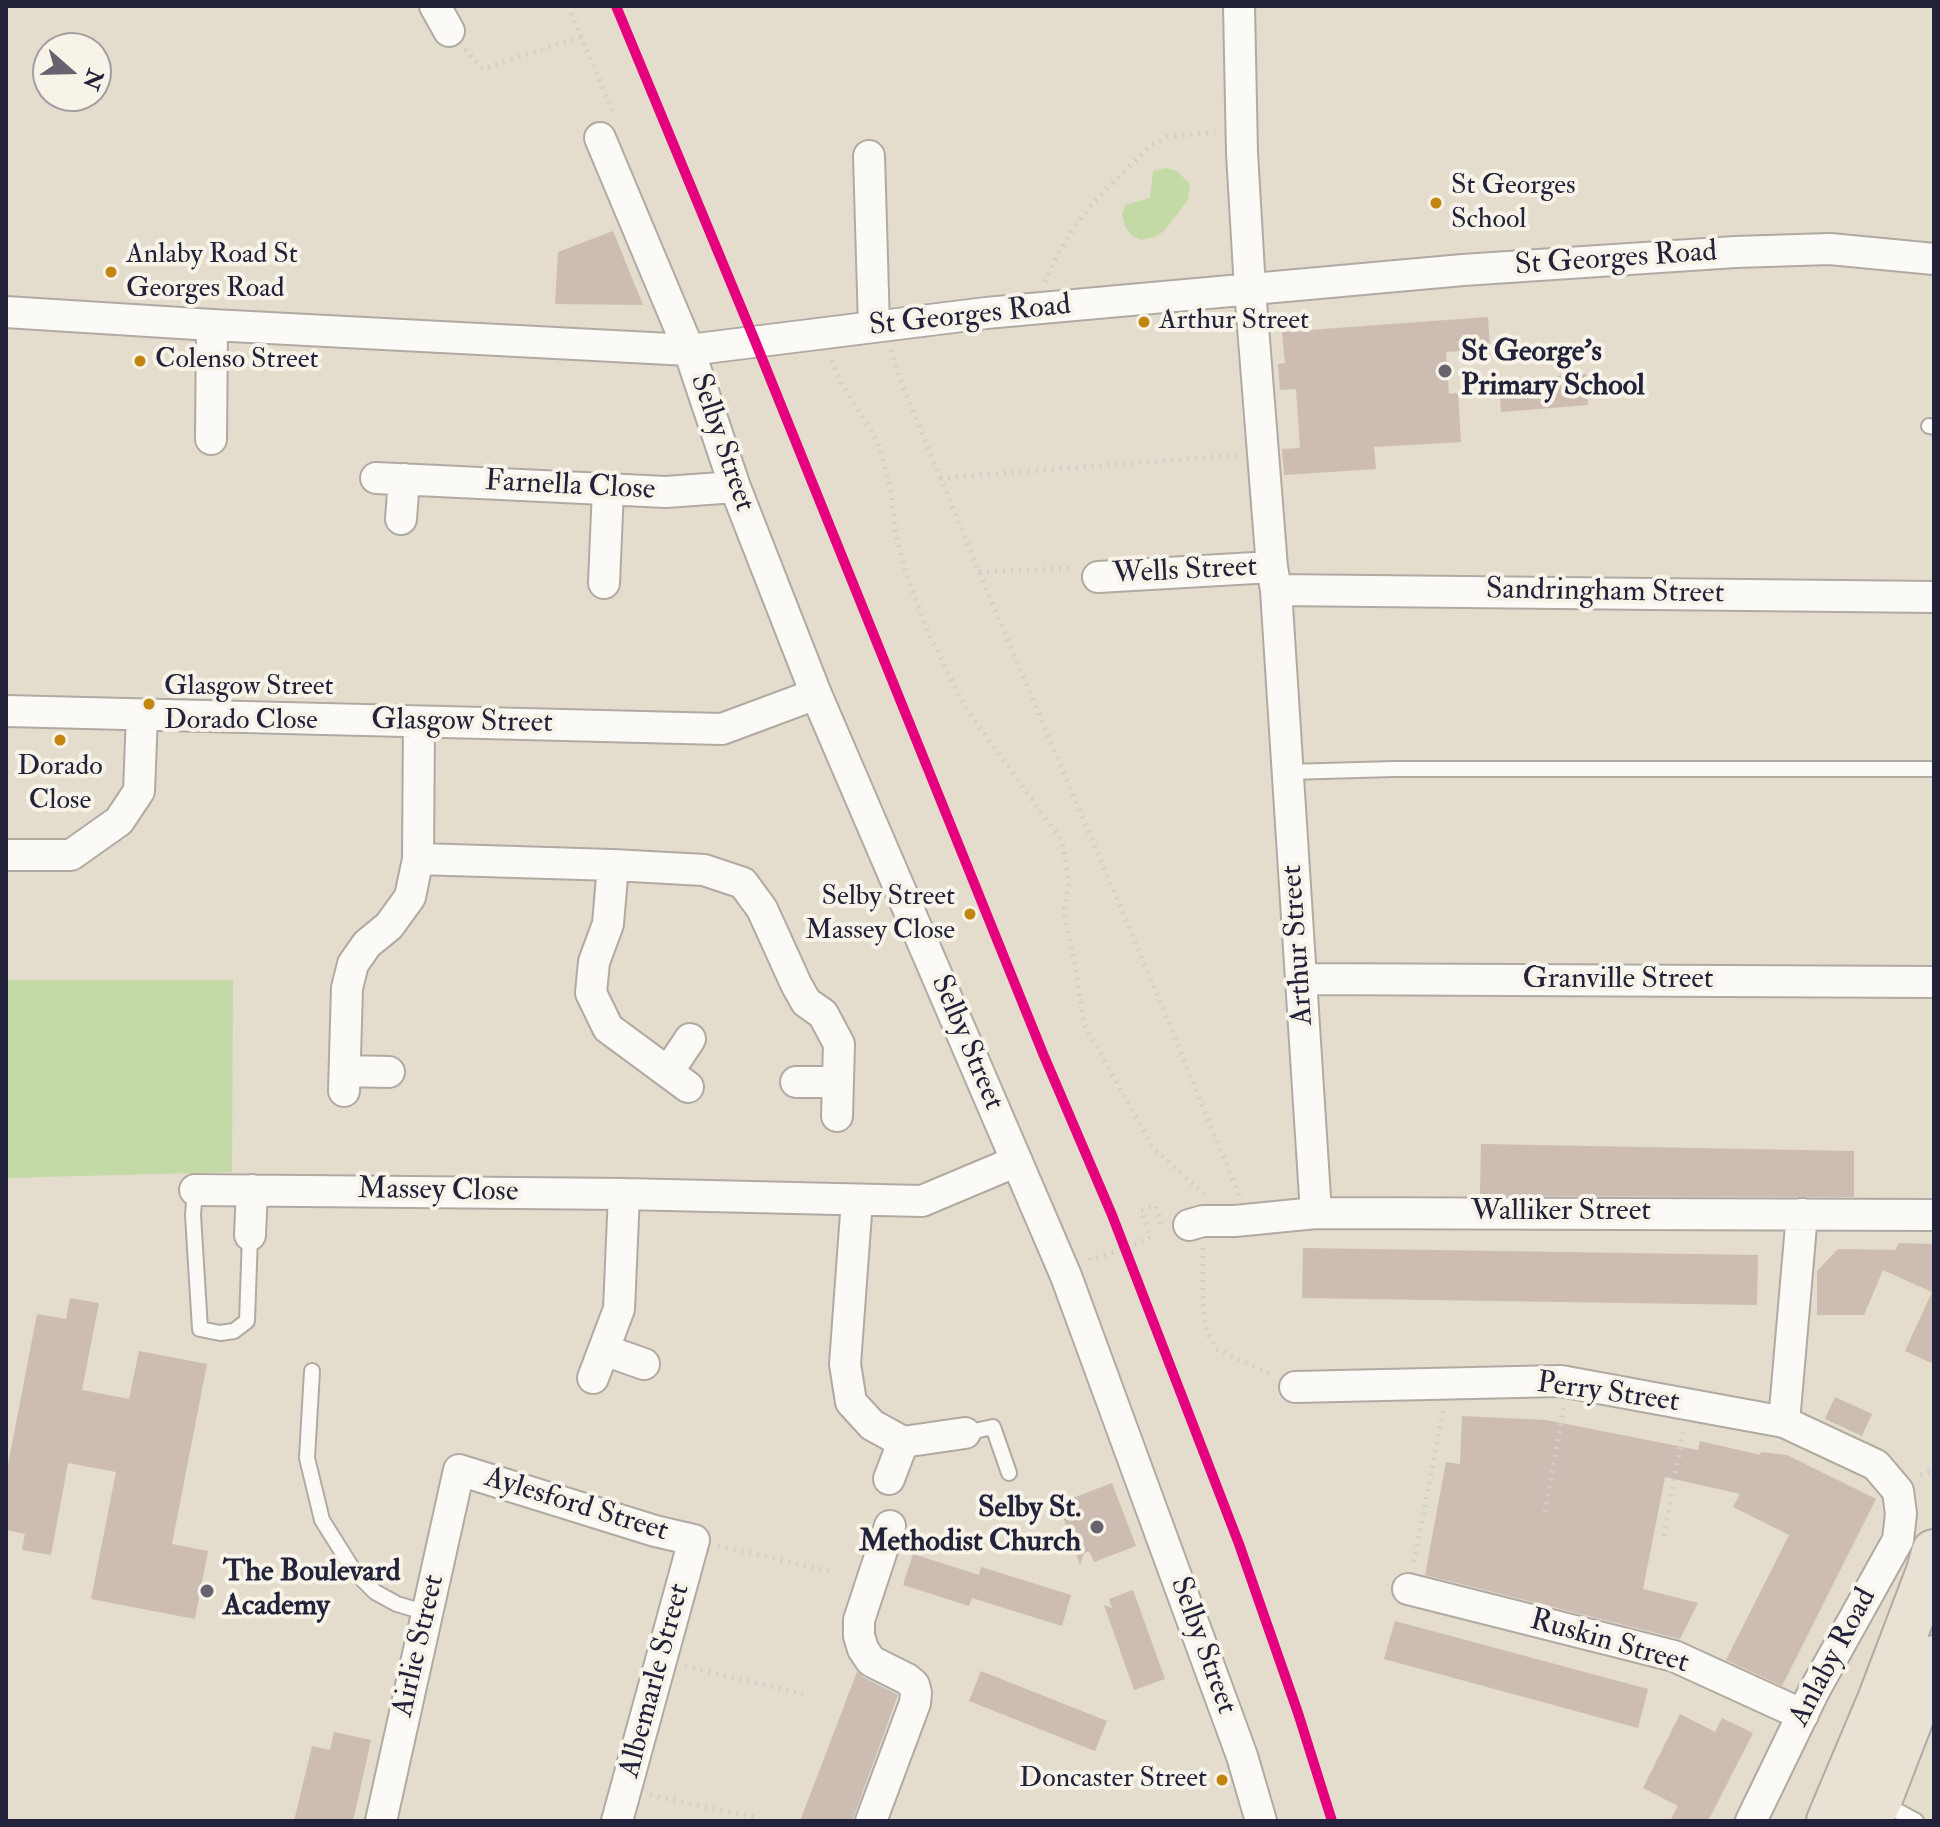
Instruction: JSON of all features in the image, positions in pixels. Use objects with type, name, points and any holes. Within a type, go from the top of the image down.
[{"type":"main road","name":"Anlaby Road","points":[[1829,1821],[1880,1700],[1934,1552]]},
{"type":"main road","points":[[1874,1811],[1934,1658]]},
{"type":"street","name":"Arthur Street","points":[[1239,6],[1250,289],[1288,772],[1316,1213]]},
{"type":"street","name":"Selby Street","points":[[600,138],[689,350],[735,487],[816,694],[1066,1276],[1242,1756],[1261,1821]]},
{"type":"street","points":[[869,156],[879,327]]},
{"type":"street","name":"St Georges Road","points":[[6,312],[689,350],[1029,309],[1463,270],[1735,252],[1830,249],[1934,259]]},
{"type":"street","points":[[211,439],[212,325]]},
{"type":"street","name":"Farnella Close","points":[[401,519],[390,478],[666,492],[735,487]]},
{"type":"street","points":[[604,583],[608,489]]},
{"type":"street","name":"Wells Street","points":[[1098,577],[1274,578]]},
{"type":"street","name":"Sandringham Street","points":[[1274,578],[1934,597]]},
{"type":"street","name":"Glasgow Street","points":[[6,711],[722,729],[816,694]]},
{"type":"street","points":[[6,855],[71,855],[119,821],[139,791],[142,715]]},
{"type":"street","points":[[389,1072],[344,1081],[347,988],[353,964],[367,944],[389,926],[410,897],[418,859],[419,722]]},
{"type":"street","points":[[418,859],[704,870],[743,883],[762,909],[806,1002],[823,1014],[839,1044],[837,1116]]},
{"type":"street","points":[[613,865],[608,924],[594,962],[591,993],[608,1028],[678,1080],[690,1039]]},
{"type":"street","name":"Granville Street","points":[[1301,979],[1934,982]]},
{"type":"street","points":[[796,1082],[838,1082]]},
{"type":"street","name":"Massey Close","points":[[195,1190],[624,1194],[922,1201],[1017,1161]]},
{"type":"street","points":[[250,1235],[252,1190]]},
{"type":"street","points":[[624,1194],[619,1309],[598,1364],[644,1364]]},
{"type":"street","points":[[857,1200],[845,1364],[851,1402],[872,1425],[903,1442],[965,1433]]},
{"type":"street","name":"Walliker Street","points":[[1196,1223],[1316,1213],[1934,1215]]},
{"type":"street","points":[[1784,1422],[1802,1214]]},
{"type":"street","name":"Perry Street","points":[[1295,1387],[1568,1383],[1784,1422],[1876,1465],[1898,1491]]},
{"type":"street","points":[[889,1479],[903,1442]]},
{"type":"street","name":"Airlie Street","points":[[381,1821],[459,1470]]},
{"type":"street","name":"Aylesford Street","points":[[459,1470],[655,1531],[694,1540]]},
{"type":"street","name":"Anlaby Road","points":[[1751,1821],[1814,1691],[1898,1540],[1901,1514],[1898,1491]]},
{"type":"street","points":[[871,1821],[916,1693],[914,1685],[907,1679],[871,1661],[859,1636],[859,1620],[890,1526]]},
{"type":"street","name":"Albemarle Street","points":[[617,1821],[694,1540]]},
{"type":"street","name":"Ruskin Street","points":[[1408,1589],[1674,1656],[1803,1715]]},
{"type":"lane","points":[[1288,772],[1394,769],[1934,769]]},
{"type":"lane","points":[[195,1190],[193,1215],[200,1329],[220,1333],[234,1331],[247,1321],[250,1235]]},
{"type":"lane","points":[[312,1371],[307,1458],[322,1520],[354,1571],[375,1592],[397,1604],[427,1613]]},
{"type":"lane","points":[[965,1433],[993,1427],[1009,1473]]},
{"type":"lane","points":[[1874,1811],[1916,1821]]},
{"type":"path","points":[[568,6],[617,122],[600,138]]},
{"type":"path","points":[[442,18],[483,69],[582,36]]},
{"type":"path","points":[[1029,309],[1031,286],[1045,282],[1071,232],[1094,202],[1151,145],[1168,137],[1242,132]]},
{"type":"path","points":[[879,327],[1148,972],[1242,1220]]},
{"type":"path","points":[[822,334],[841,383],[878,442],[890,486],[902,559],[928,632],[965,707],[1062,841],[1069,882],[1064,913],[1084,1024],[1154,1149],[1242,1220]]},
{"type":"path","points":[[940,478],[1264,453]]},
{"type":"path","points":[[979,572],[1089,568],[1098,577]]},
{"type":"path","points":[[1091,1260],[1151,1238],[1141,1210],[1156,1206],[1163,1231],[1196,1223],[1205,1327],[1216,1349],[1295,1387]]},
{"type":"path","points":[[1408,1589],[1449,1383]]},
{"type":"path","points":[[1545,1512],[1568,1383]]},
{"type":"path","points":[[1664,1536],[1688,1405]]},
{"type":"path","points":[[694,1540],[829,1571]]},
{"type":"path","points":[[661,1660],[803,1694]]},
{"type":"path","points":[[626,1790],[759,1818]]},
{"type":"green space","points":[[1166,168],[1177,171],[1190,184],[1188,200],[1164,231],[1141,240],[1131,235],[1125,226],[1122,215],[1125,205],[1150,198],[1153,171]]},
{"type":"green space","points":[[6,980],[233,980],[232,1172],[6,1178]]},
{"type":"building","points":[[613,231],[643,305],[555,304],[558,252]]},
{"type":"building","points":[[1488,317],[1490,349],[1446,352],[1449,394],[1458,393],[1461,442],[1374,447],[1376,469],[1284,475],[1282,449],[1300,448],[1296,389],[1280,390],[1278,364],[1285,363],[1282,332]]},
{"type":"building","points":[[1586,374],[1588,405],[1501,412],[1499,380]]},
{"type":"building","points":[[1481,1144],[1854,1151],[1854,1197],[1480,1196]]},
{"type":"building","points":[[1899,1243],[1934,1244],[1934,1364],[1905,1351],[1932,1292],[1883,1270],[1864,1315],[1817,1315],[1817,1271],[1838,1249],[1895,1250]]},
{"type":"building","points":[[1303,1248],[1758,1255],[1757,1305],[1302,1298]]},
{"type":"building","points":[[70,1298],[99,1303],[82,1390],[129,1399],[139,1351],[207,1364],[172,1544],[208,1551],[195,1619],[91,1599],[116,1472],[68,1463],[51,1555],[22,1550],[25,1534],[6,1530],[6,1475],[37,1314],[66,1319]]},
{"type":"building","points":[[1835,1397],[1872,1414],[1862,1436],[1825,1419]]},
{"type":"building","points":[[1462,1416],[1546,1420],[1698,1450],[1700,1441],[1760,1455],[1761,1452],[1787,1455],[1876,1499],[1782,1686],[1726,1660],[1789,1535],[1733,1507],[1740,1494],[1665,1477],[1643,1589],[1698,1603],[1680,1639],[1425,1575],[1446,1462],[1460,1464]]},
{"type":"building","name":"Selby St. Methodist Church","points":[[1112,1483],[1136,1546],[1094,1562],[1089,1551],[1085,1553],[1085,1550],[1080,1565],[1060,1508],[1071,1503],[1070,1499]]},
{"type":"building","points":[[913,1554],[979,1575],[981,1567],[1071,1595],[1062,1626],[972,1598],[969,1606],[903,1585]]},
{"type":"building","points":[[1133,1590],[1165,1679],[1134,1690],[1104,1605],[1112,1608],[1109,1599]]},
{"type":"building","points":[[1395,1621],[1648,1689],[1638,1728],[1384,1659]]},
{"type":"building","points":[[981,1671],[1107,1721],[1095,1751],[969,1701]]},
{"type":"building","points":[[857,1672],[898,1695],[854,1816],[852,1821],[800,1821]]},
{"type":"building","points":[[1680,1714],[1715,1732],[1722,1718],[1753,1733],[1708,1821],[1670,1821],[1678,1806],[1643,1788]]},
{"type":"building","points":[[334,1732],[371,1740],[353,1821],[294,1821],[312,1746],[330,1750]]},
{"type":"transit line","points":[[616,6],[1044,1056],[1112,1215],[1239,1544],[1332,1821]]},
{"type":"place","name":"St Georges School","points":[[1436,203]]},
{"type":"place","name":"Anlaby Road St Georges Road","points":[[111,272]]},
{"type":"place","name":"Arthur Street","points":[[1144,322]]},
{"type":"place","name":"Colenso Street","points":[[140,361]]},
{"type":"place","name":"St George's Primary School","points":[[1445,371]]},
{"type":"place","name":"Glasgow Street Dorado Close","points":[[149,704]]},
{"type":"place","name":"Dorado Close","points":[[60,740]]},
{"type":"place","name":"Selby Street Massey Close","points":[[970,914]]},
{"type":"place","name":"Selby St. Methodist Church","points":[[1097,1527]]},
{"type":"place","name":"The Boulevard Academy","points":[[207,1591]]},
{"type":"place","name":"Doncaster Street","points":[[1222,1780]]}]
